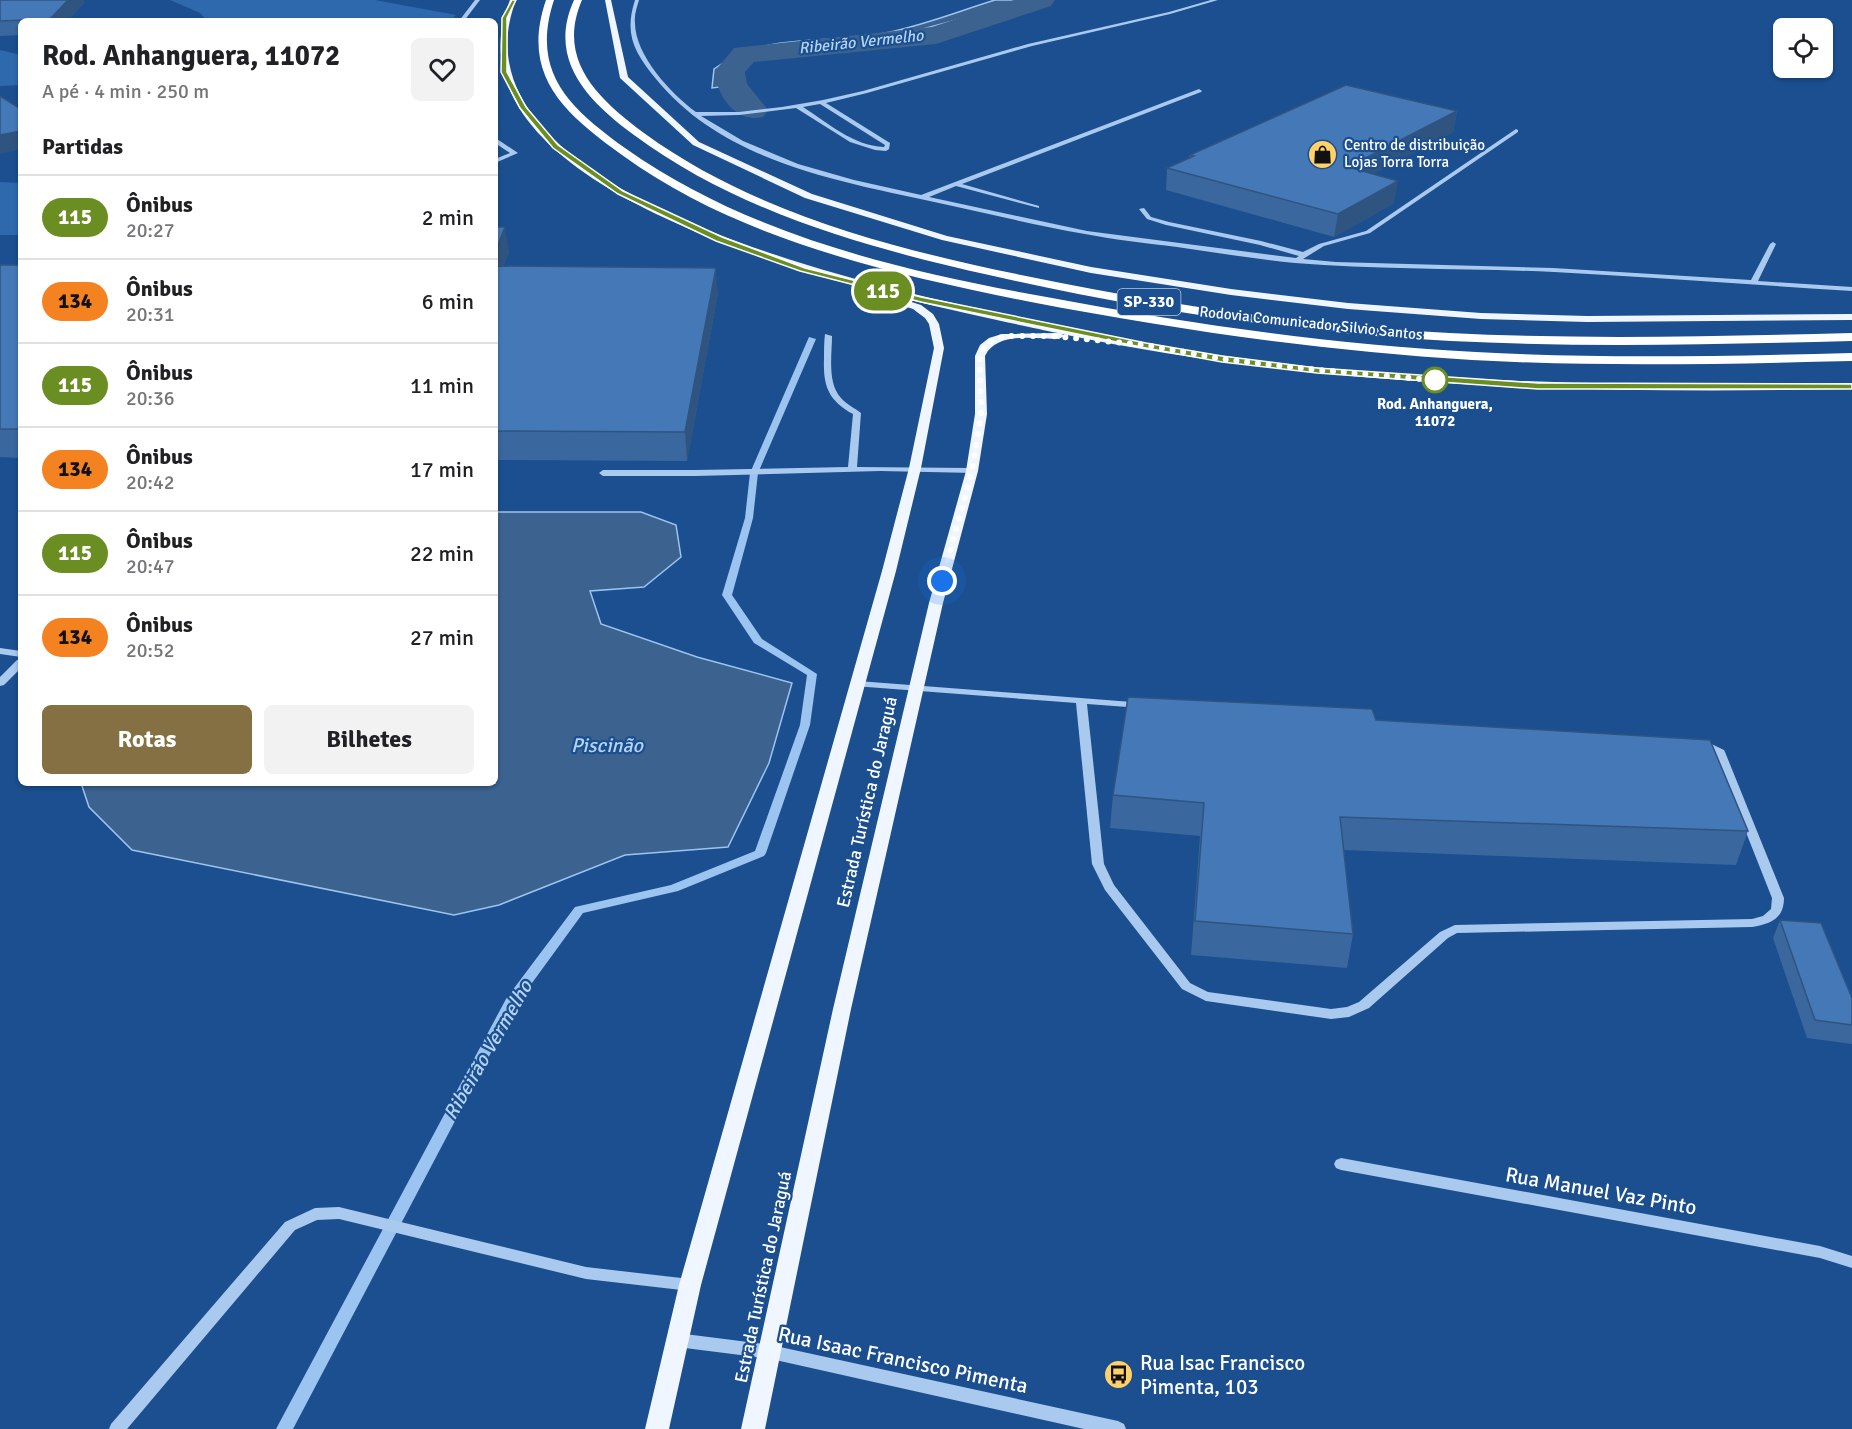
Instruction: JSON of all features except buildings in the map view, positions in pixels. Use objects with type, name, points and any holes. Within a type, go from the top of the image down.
[{"type":"highway","name":"Rodovia Comunicador Silvio Santos","points":[[550,0],[541,22],[540,34],[549,77],[565,102],[624,155],[664,179],[739,214],[826,247],[932,278],[1155,321],[1365,348],[1552,359],[1852,357]]},
{"type":"highway","name":"Rodovia Comunicador Silvio Santos","points":[[578,0],[569,20],[568,43],[572,57],[588,86],[602,103],[643,138],[719,183],[771,207],[904,252],[1033,281],[1171,306],[1245,317],[1416,335],[1627,342],[1852,338]]},
{"type":"main road","points":[[513,0],[504,18],[504,72],[523,108],[556,146],[621,192],[689,226],[757,254],[855,284],[1146,345],[1222,359],[1307,369],[1481,384],[1614,388],[1852,386]]},
{"type":"main road","points":[[608,0],[604,22],[608,46],[617,67],[642,99],[675,128],[704,148],[789,189],[879,220],[964,244],[1056,264],[1202,290],[1364,309],[1569,319],[1852,317]]},
{"type":"main road","name":"Estrada Turística do Jaraguá","points":[[657,1429],[690,1286],[858,684],[915,468],[939,348],[934,324],[917,307],[855,284]]},
{"type":"main road","name":"Estrada Turística do Jaraguá","points":[[753,1429],[842,1010],[936,603],[972,471],[981,414],[980,356],[984,347],[993,340],[1031,335],[1146,345]]},
{"type":"street","points":[[463,18],[478,0]]},
{"type":"street","points":[[637,0],[632,22],[639,53],[663,86],[695,114],[721,132],[761,152],[816,172],[922,198],[1087,233],[1297,261],[1541,269],[1852,289]]},
{"type":"street","points":[[695,114],[738,117],[860,95],[1030,45],[1168,15],[1216,0]]},
{"type":"street","points":[[922,198],[1199,91]]},
{"type":"street","points":[[797,106],[862,146],[875,150],[886,149],[888,144],[822,103]]},
{"type":"street","points":[[721,132],[728,125]]},
{"type":"street","points":[[1297,261],[1323,242],[1347,240],[1368,232],[1516,131]]},
{"type":"street","points":[[498,142],[515,153],[498,160]]},
{"type":"street","points":[[955,184],[1037,207]]},
{"type":"street","points":[[1142,209],[1149,218],[1167,225],[1261,243],[1304,255]]},
{"type":"street","points":[[1753,283],[1773,244]]},
{"type":"street","points":[[828,336],[830,393],[843,406],[857,413],[852,470]]},
{"type":"street","points":[[603,473],[667,474],[915,468],[972,471]]},
{"type":"street","points":[[3,651],[18,654]]},
{"type":"street","points":[[0,683],[18,665]]},
{"type":"street","points":[[858,684],[1151,705]]},
{"type":"street","points":[[1080,700],[1098,864],[1109,887],[1174,971],[1186,986],[1206,996],[1331,1014],[1349,1012],[1364,1005],[1444,934],[1455,928],[1752,923],[1765,921],[1774,916],[1779,908],[1778,898],[1720,752],[1713,747],[1692,741]]},
{"type":"street","name":"Rua Manuel Vaz Pinto","points":[[1341,1164],[1820,1252],[1852,1262]]},
{"type":"street","points":[[117,1429],[290,1226],[315,1214],[339,1214],[586,1273],[690,1286]]},
{"type":"street","name":"Rua Isaac Francisco Pimenta","points":[[677,1340],[771,1352],[1118,1429]]},
{"type":"shaded area","points":[[170,0],[375,0],[456,15],[453,18],[204,18],[200,13]]},
{"type":"shaded area","points":[[0,50],[18,54],[18,85],[0,86]]},
{"type":"shaded area","points":[[0,182],[18,183],[18,235],[0,235]]},
{"type":"water","name":"Ribeirão Vermelho","points":[[995,0],[1031,0],[893,37],[768,53],[748,61],[741,71],[744,84],[712,88],[714,69],[754,49],[797,41],[863,37],[885,33]]},
{"type":"water","name":"Piscinão","points":[[498,512],[641,512],[676,525],[681,557],[644,587],[590,591],[601,624],[697,657],[792,683],[769,763],[728,847],[625,855],[499,905],[454,915],[132,850],[89,807],[82,786],[498,786]]},
{"type":"waterway","name":"Ribeirão Vermelho","points":[[752,110],[731,86],[730,71],[745,54],[936,35],[1041,0]]},
{"type":"waterway","name":"Ribeirão Vermelho","points":[[284,1429],[511,1002],[579,910],[674,888],[760,853],[805,725],[812,674],[758,641],[727,595],[749,518],[754,473],[812,339]]},
{"type":"bus line","name":"115","points":[[513,0],[504,18],[504,72],[523,108],[556,146],[585,169],[621,192],[689,226],[757,254],[855,284],[978,312],[1146,345],[1222,359],[1317,370],[1411,379],[1538,386],[1614,388],[1852,386]]},
{"type":"place","name":"Centro de distribuição Lojas Torra Torra","points":[[1323,154]]},
{"type":"place","name":"Rod. Anhanguera, 11072","points":[[1435,380]]},
{"type":"place","name":"Rua Isac Francisco Pimenta, 103","points":[[1119,1375]]},
{"type":"route","points":[[942,581],[972,471],[981,414],[980,356],[984,347],[993,340],[1006,336],[1052,336],[1146,345],[1222,359],[1317,370],[1435,380]]}]
